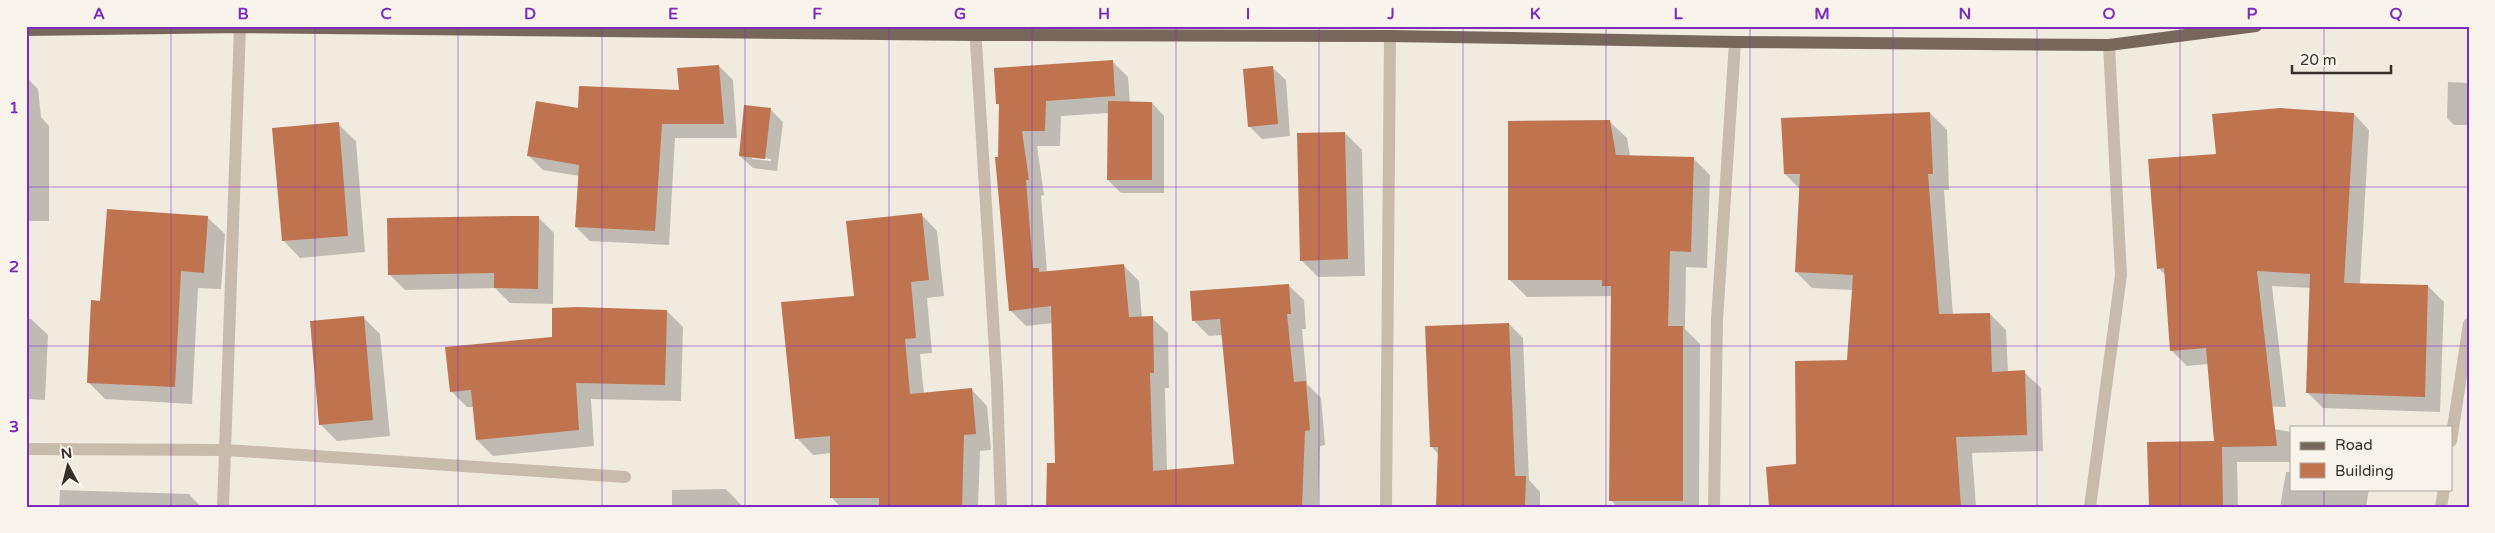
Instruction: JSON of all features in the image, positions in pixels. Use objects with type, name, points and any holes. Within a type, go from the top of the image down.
[{"type":"main road","points":[[26,30],[240,27],[975,31],[1735,42],[2109,45],[2256,26]]},
{"type":"street","points":[[223,507],[227,450],[240,27]]},
{"type":"street","points":[[975,31],[997,384],[1001,507]]},
{"type":"street","points":[[1386,507],[1390,36]]},
{"type":"street","points":[[1714,507],[1717,320],[1735,42]]},
{"type":"street","points":[[2090,507],[2122,275],[2109,45]]},
{"type":"street","points":[[2452,434],[2469,324]]},
{"type":"street","points":[[26,449],[227,450],[625,477]]},
{"type":"street","points":[[2441,507],[2444,490]]},
{"type":"building","points":[[1113,60],[1115,96],[1046,101],[1045,131],[1022,131],[1029,180],[1026,180],[1033,268],[1039,268],[1039,272],[1124,264],[1129,317],[1153,316],[1154,373],[1150,373],[1153,471],[1234,464],[1220,319],[1192,321],[1190,291],[1289,284],[1291,314],[1287,314],[1294,382],[1306,381],[1310,430],[1305,431],[1302,507],[1046,507],[1047,463],[1055,463],[1051,306],[1009,311],[995,157],[998,157],[999,104],[996,104],[994,68]]},
{"type":"building","points":[[719,65],[724,124],[662,124],[655,231],[575,227],[579,165],[527,156],[536,101],[578,108],[579,86],[679,90],[677,68]]},
{"type":"building","points":[[1273,66],[1278,124],[1248,127],[1243,69]]},
{"type":"building","points":[[1108,101],[1152,102],[1152,180],[1107,180]]},
{"type":"building","points":[[744,105],[771,108],[765,159],[739,156]]},
{"type":"building","points":[[2280,108],[2354,113],[2344,283],[2428,285],[2425,397],[2306,393],[2310,274],[2257,271],[2277,446],[2222,447],[2223,507],[2149,507],[2147,442],[2214,441],[2206,348],[2170,351],[2164,268],[2157,269],[2148,159],[2216,154],[2212,114]]},
{"type":"building","points":[[1930,112],[1933,174],[1928,174],[1939,314],[1990,313],[1992,372],[2025,370],[2027,435],[1956,437],[1961,507],[1769,507],[1766,467],[1796,464],[1795,361],[1847,360],[1853,275],[1795,272],[1800,174],[1784,174],[1781,118]]},
{"type":"building","points":[[1610,120],[1616,155],[1694,157],[1691,252],[1670,251],[1668,326],[1683,326],[1683,501],[1609,501],[1611,286],[1602,286],[1602,280],[1508,280],[1508,121]]},
{"type":"building","points":[[339,122],[348,236],[282,241],[272,128]]},
{"type":"building","points":[[1345,132],[1348,259],[1300,261],[1297,133]]},
{"type":"building","points":[[107,209],[208,216],[204,273],[181,271],[175,387],[87,383],[91,300],[100,301]]},
{"type":"building","points":[[922,213],[929,280],[911,282],[916,338],[905,339],[910,394],[972,388],[976,434],[964,435],[962,507],[879,507],[879,498],[830,498],[830,436],[795,439],[781,302],[854,296],[846,221]]},
{"type":"building","points":[[539,216],[538,289],[494,288],[494,273],[388,275],[387,218]]},
{"type":"building","points":[[552,308],[667,310],[665,385],[576,383],[579,430],[476,440],[471,390],[450,392],[445,347],[552,337]]},
{"type":"building","points":[[364,316],[373,420],[319,425],[310,321]]},
{"type":"building","points":[[1509,323],[1515,476],[1526,476],[1525,507],[1436,507],[1438,447],[1430,447],[1425,326]]}]
